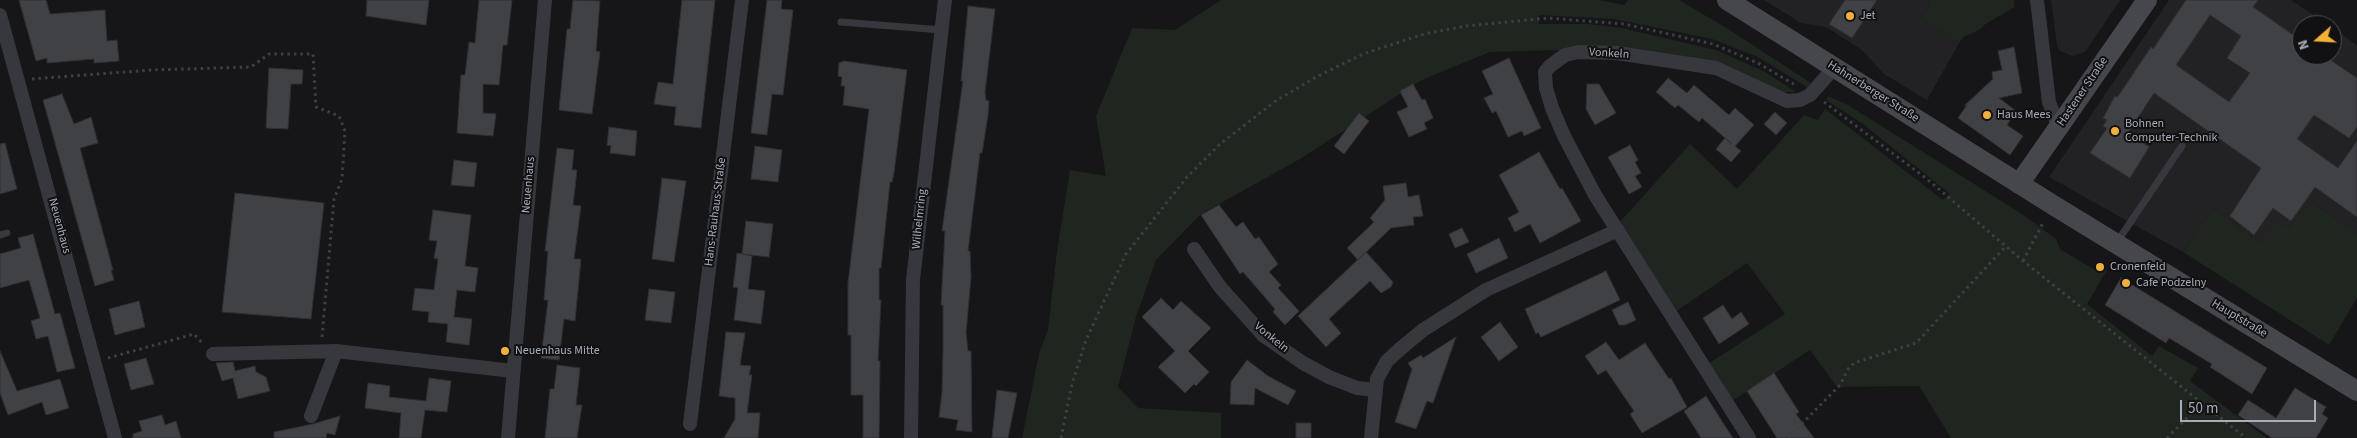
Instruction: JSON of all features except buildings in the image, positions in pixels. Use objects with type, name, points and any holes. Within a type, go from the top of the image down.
[{"type":"main road","name":"Hahnerberger Straße","points":[[1727,0],[2019,184]]},
{"type":"main road","name":"Hastener Straße","points":[[2019,184],[2060,128],[2147,0]]},
{"type":"main road","name":"Hauptstraße","points":[[2019,184],[2357,391]]},
{"type":"street","name":"Neuenhaus","points":[[508,438],[545,0]]},
{"type":"street","name":"Hans-Rauhaus-Straße","points":[[690,424],[742,0]]},
{"type":"street","name":"Wilhelmring","points":[[911,438],[913,280],[945,0]]},
{"type":"street","points":[[2037,0],[2049,102],[2060,128]]},
{"type":"street","name":"Neuenhaus","points":[[0,15],[115,438]]},
{"type":"street","name":"Vonkeln","points":[[1749,438],[1595,195],[1564,136],[1552,108],[1544,78],[1550,66],[1565,55],[1579,52],[1617,53],[1716,68],[1787,100],[1800,100],[1810,95]]},
{"type":"street","points":[[1810,95],[1834,68]]},
{"type":"street","points":[[1371,438],[1377,379],[1387,361],[1422,330],[1486,290],[1618,230]]},
{"type":"street","name":"Vonkeln","points":[[1194,249],[1220,287],[1264,336],[1303,363],[1328,377],[1357,388],[1375,390]]},
{"type":"street","points":[[311,416],[336,351]]},
{"type":"street","points":[[213,354],[336,351],[513,371]]},
{"type":"lane","points":[[841,22],[942,30]]},
{"type":"lane","points":[[2115,244],[2182,146]]},
{"type":"path","points":[[1061,438],[1072,384],[1086,340],[1126,254],[1186,177],[1220,144],[1277,100],[1318,76],[1363,54],[1424,34],[1466,26],[1548,18],[1595,20],[1624,24],[1713,44],[1758,63],[1844,117],[1927,179],[2023,261],[2246,438]]},
{"type":"path","points":[[18,80],[151,70],[251,66],[269,54],[313,54],[316,107],[339,116],[345,130],[342,179],[334,199],[321,352]]},
{"type":"path","points":[[2023,261],[2053,206]]},
{"type":"path","points":[[1788,438],[1840,385],[1848,368],[1854,363],[1916,343],[2006,246]]},
{"type":"path","points":[[94,362],[194,334],[213,354]]},
{"type":"path","points":[[2167,438],[2202,404]]},
{"type":"shaded area","points":[[1221,0],[1598,0],[1624,5],[1628,0],[1679,0],[1725,27],[1811,83],[1807,87],[1758,57],[1712,39],[1614,19],[1539,15],[1539,24],[1588,24],[1621,28],[1716,50],[1765,72],[1796,92],[1783,92],[1727,67],[1561,50],[1490,52],[1420,81],[1300,159],[1201,214],[1156,260],[1136,317],[1118,387],[1138,408],[1221,413],[1221,438],[1022,438],[1039,354],[1048,330],[1057,251],[1070,170],[1106,176],[1096,116],[1132,28],[1175,30]]},
{"type":"shaded area","points":[[1764,0],[1927,0],[1931,3],[1921,19],[1959,43],[1927,100],[1884,74],[1862,50],[1826,27],[1801,23]]},
{"type":"shaded area","points":[[1927,0],[2014,0],[2015,7],[1987,23],[1979,30],[1963,37],[1959,43],[1921,19],[1931,3]]},
{"type":"shaded area","points":[[2051,0],[2120,0],[2085,52],[2072,56],[2060,51],[2057,45]]},
{"type":"shaded area","points":[[2169,0],[2291,0],[2313,15],[2292,15],[2292,65],[2342,65],[2342,35],[2357,45],[2357,234],[2311,201],[2288,229],[2260,243],[2213,208],[2183,252],[2049,177]]},
{"type":"shaded area","points":[[1828,96],[1848,105],[2022,214],[2056,239],[2060,249],[2095,270],[2107,270],[2087,304],[2152,356],[2159,346],[2198,368],[2190,381],[2267,438],[1951,438],[1919,386],[1837,387],[1810,350],[1732,401],[1708,364],[1785,314],[1747,263],[1675,312],[1620,222],[1690,144],[1737,189],[1804,115],[1818,120],[1825,109],[1943,200],[1950,194],[1863,124],[1826,100]]},
{"type":"shaded area","points":[[2311,201],[2357,234],[2357,298],[2329,345],[2183,252],[2213,208],[2260,243],[2276,222],[2288,229]]},
{"type":"place","name":"Jet","points":[[1850,16]]},
{"type":"place","name":"Haus Mees","points":[[1987,115]]},
{"type":"place","name":"Bohnen Computer-Technik","points":[[2115,131]]},
{"type":"place","name":"Cronenfeld","points":[[2100,267]]},
{"type":"place","name":"Cafe Podzelny","points":[[2126,283]]},
{"type":"place","name":"Neuenhaus Mitte","points":[[505,351]]}]
